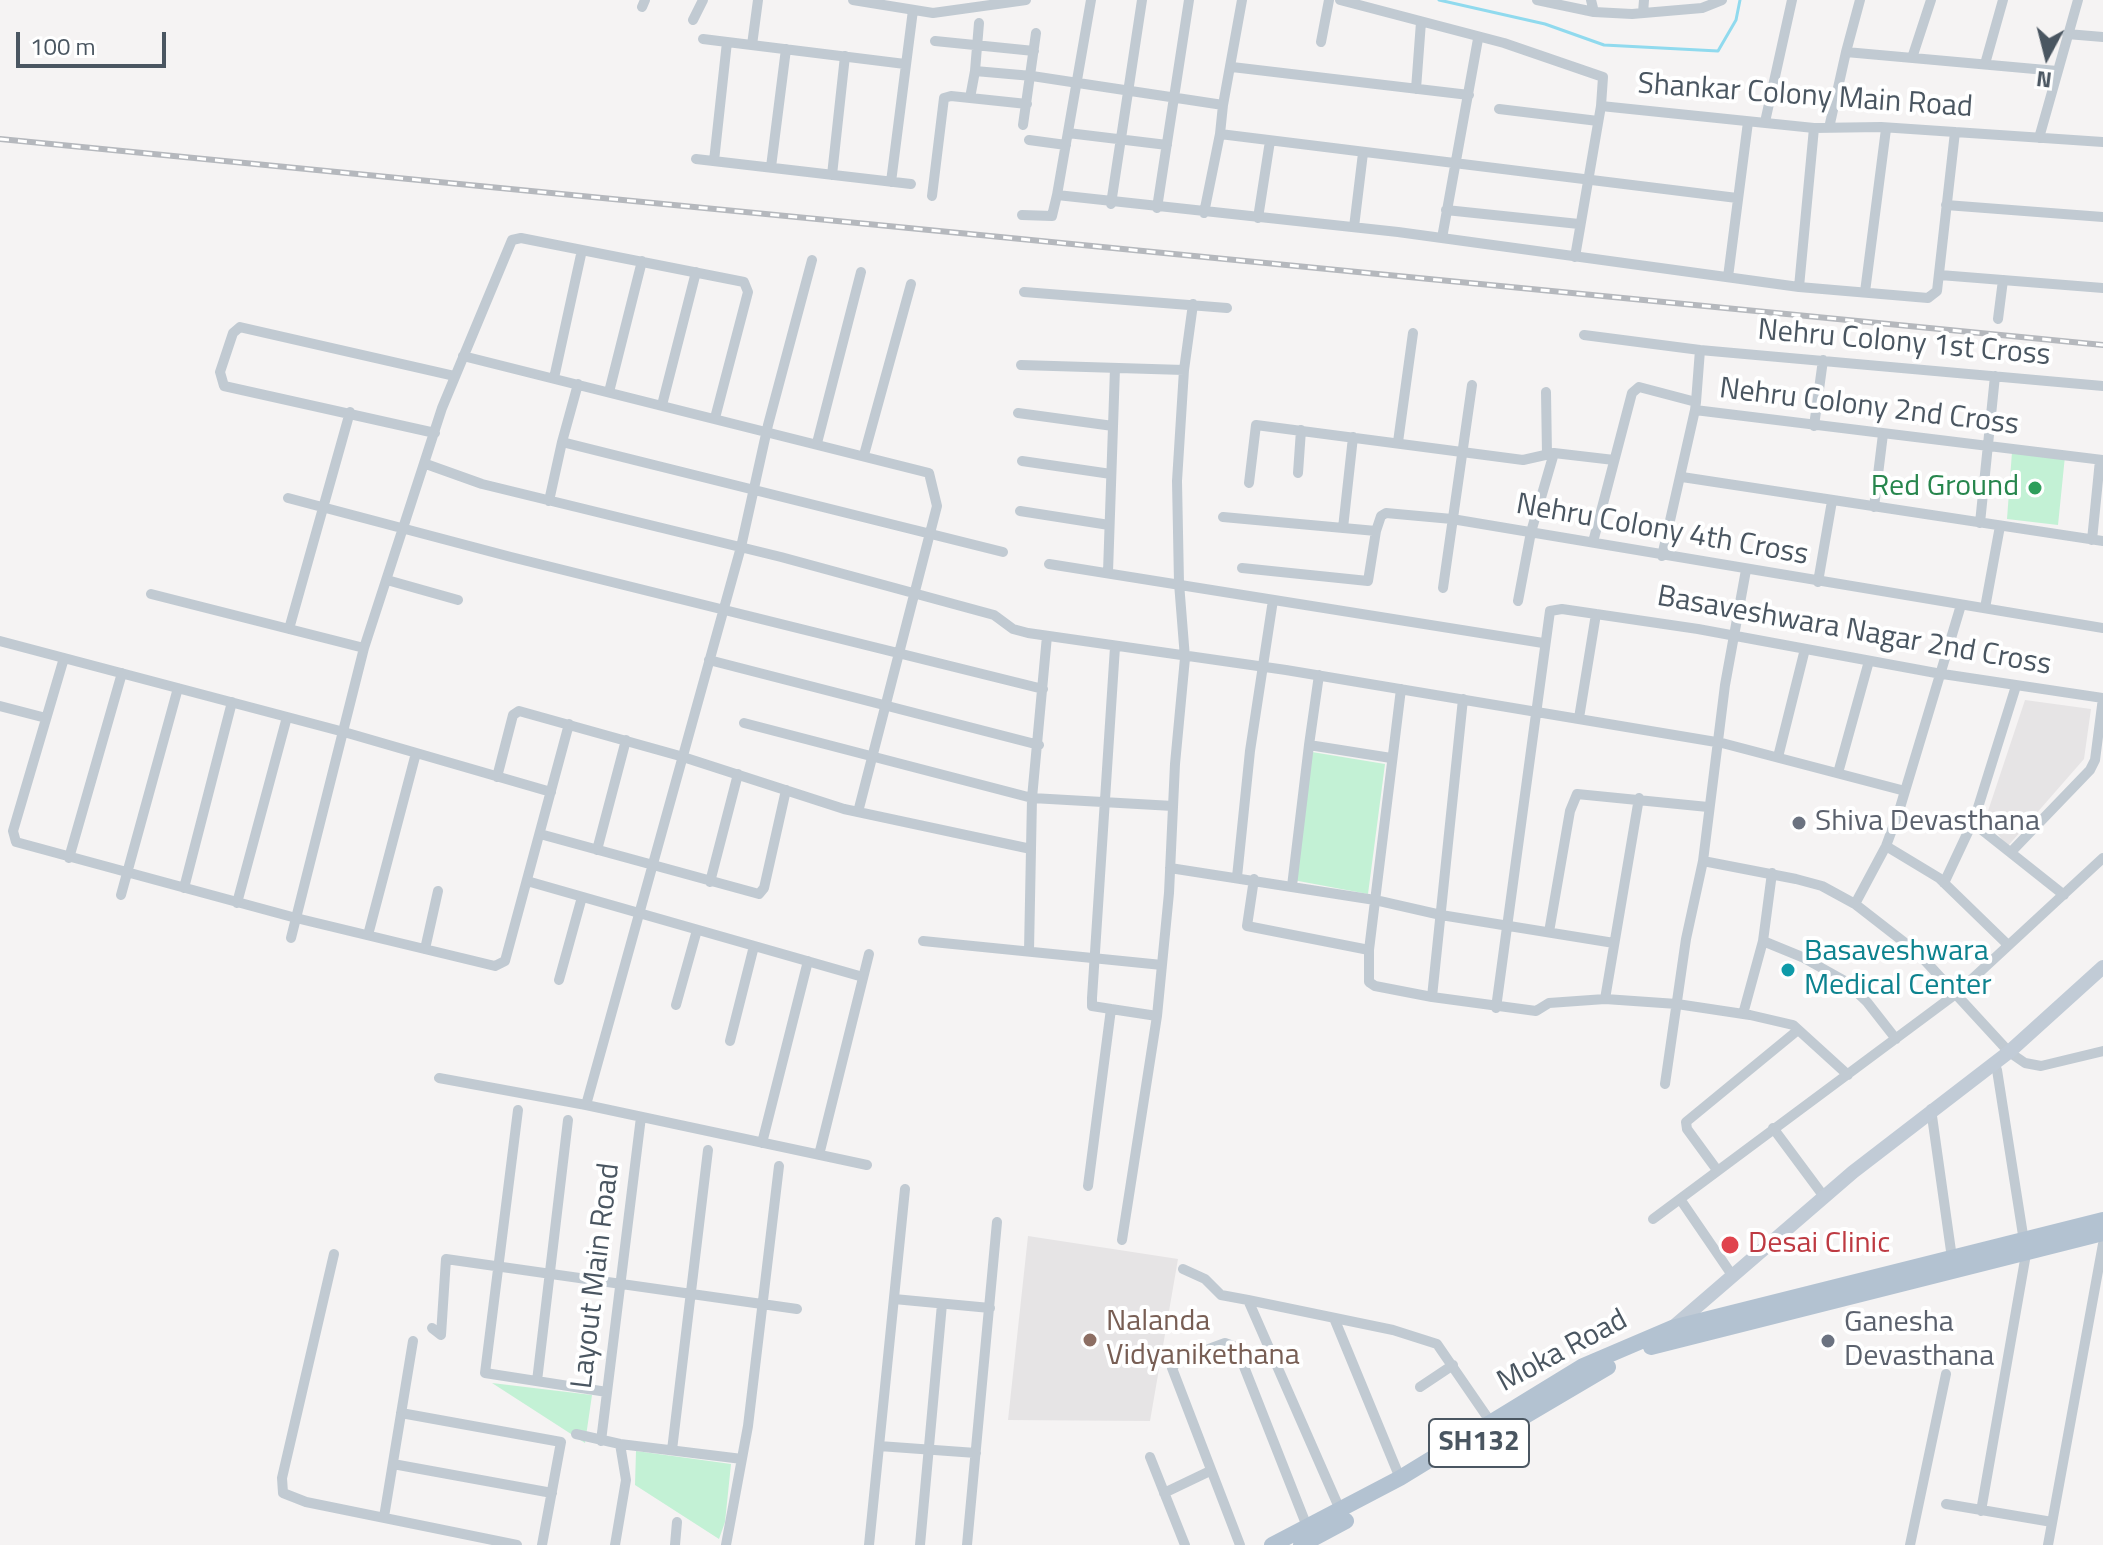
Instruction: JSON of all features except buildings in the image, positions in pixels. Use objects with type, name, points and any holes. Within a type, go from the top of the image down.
[{"type":"main road","points":[[1659,1344],[1672,1328],[1732,1275],[1931,1109],[2009,1052],[2103,967]]},
{"type":"main road","name":"SH132","points":[[1672,1328],[1712,1324],[2025,1246],[2103,1220]]},
{"type":"main road","name":"SH132","points":[[1659,1344],[1712,1324],[1952,1258],[2103,1233]]},
{"type":"main road","name":"Moka Road","points":[[1272,1545],[1343,1516],[1495,1427],[1583,1366],[1672,1328]]},
{"type":"main road","name":"Moka Road","points":[[1301,1545],[1400,1478],[1592,1374],[1659,1344]]},
{"type":"street","points":[[693,20],[703,0]]},
{"type":"street","points":[[752,45],[758,0]]},
{"type":"street","points":[[853,0],[881,2],[933,13],[1026,0]]},
{"type":"street","points":[[1022,215],[1052,216],[1079,82],[1091,0]]},
{"type":"street","points":[[1111,204],[1142,0]]},
{"type":"street","points":[[1157,208],[1189,0]]},
{"type":"street","points":[[1204,213],[1242,0]]},
{"type":"street","points":[[1321,42],[1329,0]]},
{"type":"street","points":[[1340,0],[1478,39],[1504,43],[1603,77],[1601,106]]},
{"type":"street","points":[[1537,0],[1594,12],[1643,13],[1702,8],[1722,0]]},
{"type":"street","points":[[1591,0],[1594,12]]},
{"type":"street","points":[[1643,13],[1644,0]]},
{"type":"street","points":[[1765,122],[1792,0]]},
{"type":"street","points":[[1829,128],[1860,0]]},
{"type":"street","points":[[1912,58],[1931,0]]},
{"type":"street","points":[[1985,64],[2003,0]]},
{"type":"street","points":[[2039,138],[2078,0]]},
{"type":"street","points":[[891,182],[913,10]]},
{"type":"street","points":[[1416,89],[1421,22]]},
{"type":"street","points":[[970,98],[979,23]]},
{"type":"street","points":[[1023,125],[1036,33]]},
{"type":"street","points":[[2067,34],[2103,37]]},
{"type":"street","points":[[703,39],[905,64]]},
{"type":"street","points":[[1442,238],[1478,39]]},
{"type":"street","points":[[935,41],[1034,51]]},
{"type":"street","points":[[714,161],[727,42]]},
{"type":"street","points":[[771,167],[786,49]]},
{"type":"street","points":[[1846,52],[2057,71]]},
{"type":"street","points":[[832,175],[845,56]]},
{"type":"street","points":[[1232,67],[1469,95]]},
{"type":"street","points":[[975,71],[1079,82],[1223,105]]},
{"type":"street","points":[[932,196],[944,98],[1027,104]]},
{"type":"street","name":"Shankar Colony Main Road","points":[[1575,257],[1601,106],[1814,128],[1955,132],[2103,142]]},
{"type":"street","points":[[1499,109],[1598,121]]},
{"type":"street","points":[[1728,277],[1748,122]]},
{"type":"street","points":[[1799,287],[1814,128]]},
{"type":"street","points":[[1865,292],[1886,129]]},
{"type":"street","points":[[1057,195],[1111,204],[1354,227],[1799,287],[1928,298],[1937,291],[1940,275],[1955,132]]},
{"type":"street","points":[[1068,133],[1167,145]]},
{"type":"street","points":[[1220,134],[1737,198]]},
{"type":"street","points":[[1029,140],[1066,145]]},
{"type":"street","points":[[1258,218],[1270,141]]},
{"type":"street","points":[[1354,227],[1363,153]]},
{"type":"street","points":[[696,159],[911,184]]},
{"type":"street","points":[[1946,205],[2103,217]]},
{"type":"street","points":[[1446,210],[1579,224]]},
{"type":"street","points":[[291,938],[364,648],[455,376],[512,240],[521,238],[642,261],[738,280],[747,286],[715,418]]},
{"type":"street","points":[[554,378],[582,250]]},
{"type":"street","points":[[586,1105],[680,756],[741,547],[766,430],[812,260]]},
{"type":"street","points":[[609,392],[642,261]]},
{"type":"street","points":[[662,405],[696,272]]},
{"type":"street","points":[[817,443],[861,272]]},
{"type":"street","points":[[1940,275],[2103,288]]},
{"type":"street","points":[[1998,319],[2003,280]]},
{"type":"street","points":[[864,455],[911,284]]},
{"type":"street","points":[[1024,292],[1227,308]]},
{"type":"street","points":[[1122,1240],[1157,1016],[1170,868],[1185,658],[1179,583],[1177,481],[1184,370],[1193,304]]},
{"type":"street","points":[[435,433],[224,386],[220,372],[233,333],[240,327],[455,376]]},
{"type":"street","points":[[1398,442],[1413,333]]},
{"type":"street","name":"Nehru Colony 1st Cross","points":[[1584,335],[1700,350],[2103,386]]},
{"type":"street","points":[[1662,556],[1682,477],[1695,406],[1700,350]]},
{"type":"street","points":[[463,356],[929,473],[937,506],[858,812]]},
{"type":"street","points":[[1814,426],[1823,360]]},
{"type":"street","points":[[1021,365],[1184,370]]},
{"type":"street","points":[[1108,572],[1115,368]]},
{"type":"street","points":[[1980,523],[1995,376]]},
{"type":"street","points":[[549,501],[578,384]]},
{"type":"street","points":[[1443,588],[1472,385]]},
{"type":"street","name":"Nehru Colony 2nd Cross","points":[[1614,460],[1632,393],[1639,387],[1695,406],[1814,426],[2102,460]]},
{"type":"street","points":[[1518,601],[1531,532],[1551,454],[1546,392]]},
{"type":"street","points":[[289,629],[350,412]]},
{"type":"street","points":[[1018,413],[1113,426]]},
{"type":"street","points":[[1249,483],[1256,425],[1523,460],[1551,454],[1614,460],[1593,542]]},
{"type":"street","points":[[1298,473],[1301,430]]},
{"type":"street","points":[[1874,507],[1883,434]]},
{"type":"street","points":[[1343,528],[1353,437]]},
{"type":"street","points":[[562,442],[1003,552]]},
{"type":"street","points":[[1682,477],[2098,541],[2102,460]]},
{"type":"street","points":[[1022,461],[1111,474]]},
{"type":"street","points":[[426,464],[482,484],[741,547],[994,615],[1013,629],[1185,658],[1319,675],[1718,742],[1905,791]]},
{"type":"street","points":[[288,498],[511,557],[1043,689]]},
{"type":"street","points":[[1818,582],[1832,501]]},
{"type":"street","points":[[1020,511],[1109,525]]},
{"type":"street","name":"Nehru Colony 4th Cross","points":[[1376,531],[1381,516],[1386,513],[1452,519],[2103,628]]},
{"type":"street","points":[[1223,517],[1376,531],[1368,581],[1242,568]]},
{"type":"street","points":[[1985,608],[2000,526]]},
{"type":"street","points":[[1049,564],[1543,643],[1496,1008]]},
{"type":"street","points":[[1665,1084],[1686,939],[1703,861],[1708,807],[1746,570]]},
{"type":"street","points":[[387,580],[458,600]]},
{"type":"street","points":[[151,594],[364,648]]},
{"type":"street","points":[[1237,877],[1273,600]]},
{"type":"street","points":[[1855,904],[1886,846],[1961,605]]},
{"type":"street","name":"Basaveshwara Nagar 2nd Cross","points":[[1543,643],[1550,611],[1562,609],[1942,674],[2103,698]]},
{"type":"street","points":[[1579,718],[1596,614]]},
{"type":"street","points":[[1029,951],[1032,798],[1047,636]]},
{"type":"street","points":[[0,641],[344,732],[551,792]]},
{"type":"street","points":[[1115,647],[1092,1006],[1157,1016]]},
{"type":"street","points":[[1778,757],[1805,649]]},
{"type":"street","points":[[64,658],[12,837],[21,845],[296,918],[501,965],[569,724]]},
{"type":"street","points":[[709,660],[1039,745]]},
{"type":"street","points":[[1838,773],[1869,661]]},
{"type":"street","points":[[69,858],[122,673]]},
{"type":"street","points":[[1292,886],[1319,675]]},
{"type":"street","points":[[1944,883],[1972,822],[2016,686]]},
{"type":"street","points":[[121,895],[178,688]]},
{"type":"street","points":[[1401,689],[1369,950],[1369,982],[1375,986],[1496,1008],[1536,1011],[1549,1003],[1605,999],[1677,1004],[1780,1021],[1798,1030],[1848,1075]]},
{"type":"street","points":[[2011,852],[2090,770],[2095,760],[2103,698]]},
{"type":"street","points":[[1432,997],[1463,699]]},
{"type":"street","points":[[184,888],[232,702]]},
{"type":"street","points":[[0,706],[46,718]]},
{"type":"street","points":[[497,777],[515,712],[626,740],[858,812],[1031,849]]},
{"type":"street","points":[[237,903],[287,717]]},
{"type":"street","points":[[744,723],[1032,798],[1173,806]]},
{"type":"street","points":[[597,850],[626,740]]},
{"type":"street","points":[[1309,745],[1391,758]]},
{"type":"street","points":[[368,935],[416,753]]},
{"type":"street","points":[[710,882],[738,774]]},
{"type":"street","points":[[540,834],[754,894],[762,892],[786,790]]},
{"type":"street","points":[[1549,932],[1570,811],[1577,794],[1708,807]]},
{"type":"street","points":[[1605,999],[1639,798]]},
{"type":"street","points":[[1972,822],[2064,895]]},
{"type":"street","points":[[1886,846],[1944,883],[2007,944]]},
{"type":"street","points":[[1653,1219],[1957,993],[2103,858]]},
{"type":"street","points":[[1703,861],[1772,873],[1822,886],[1855,904],[1895,932],[1957,993],[2009,1052],[2025,1063],[2041,1066],[2103,1051]]},
{"type":"street","points":[[1170,868],[1254,879],[1441,915],[1614,943]]},
{"type":"street","points":[[1743,1014],[1763,941],[1772,873]]},
{"type":"street","points":[[1254,879],[1247,926],[1369,950]]},
{"type":"street","points":[[527,881],[863,977]]},
{"type":"street","points":[[425,949],[438,891]]},
{"type":"street","points":[[559,980],[582,897]]},
{"type":"street","points":[[676,1005],[697,930]]},
{"type":"street","points":[[923,941],[1162,965]]},
{"type":"street","points":[[1763,941],[1802,957],[1845,981],[1867,1002],[1896,1039]]},
{"type":"street","points":[[730,1041],[754,946]]},
{"type":"street","points":[[819,1155],[869,954]]},
{"type":"street","points":[[762,1143],[808,961]]},
{"type":"street","points":[[1088,1186],[1111,1009]]},
{"type":"street","points":[[1717,1170],[1687,1129],[1686,1122],[1798,1030]]},
{"type":"street","points":[[1981,1511],[2025,1246],[1997,1070],[1991,1065]]},
{"type":"street","points":[[439,1078],[586,1105],[867,1165]]},
{"type":"street","points":[[1931,1109],[1952,1258]]},
{"type":"street","points":[[518,1110],[501,1269],[485,1373],[607,1392]]},
{"type":"street","name":"Layout Main Road","points":[[601,1441],[641,1117]]},
{"type":"street","points":[[537,1381],[568,1120]]},
{"type":"street","points":[[1773,1128],[1825,1198]]},
{"type":"street","points":[[672,1450],[708,1150]]},
{"type":"street","points":[[726,1545],[742,1459],[779,1166]]},
{"type":"street","points":[[869,1545],[905,1189]]},
{"type":"street","points":[[1680,1199],[1732,1275]]},
{"type":"street","points":[[967,1545],[997,1222]]},
{"type":"street","points":[[2048,1545],[2103,1244]]},
{"type":"street","points":[[334,1254],[281,1487],[289,1497],[517,1545]]},
{"type":"street","points":[[432,1328],[441,1335],[446,1259],[797,1309]]},
{"type":"street","points":[[1183,1269],[1205,1279],[1221,1295],[1427,1339],[1437,1344],[1495,1427]]},
{"type":"street","points":[[894,1299],[990,1308]]},
{"type":"street","points":[[1248,1300],[1343,1516]]},
{"type":"street","points":[[920,1545],[942,1304]]},
{"type":"street","points":[[1334,1318],[1400,1478]]},
{"type":"street","points":[[384,1517],[413,1341]]},
{"type":"street","points":[[1240,1545],[1172,1368],[1179,1360],[1232,1344],[1241,1359],[1308,1529]]},
{"type":"street","points":[[1420,1387],[1453,1365]]},
{"type":"street","points":[[1910,1545],[1946,1374]]},
{"type":"street","points":[[401,1413],[561,1442],[542,1545]]},
{"type":"street","points":[[576,1434],[620,1444],[742,1459]]},
{"type":"street","points":[[615,1545],[626,1480],[620,1444]]},
{"type":"street","points":[[879,1446],[976,1453]]},
{"type":"street","points":[[1150,1457],[1185,1545]]},
{"type":"street","points":[[393,1464],[552,1493]]},
{"type":"street","points":[[1164,1493],[1210,1471]]},
{"type":"street","points":[[1946,1504],[2052,1522]]},
{"type":"street","points":[[675,1545],[677,1522]]},
{"type":"shaded area","points":[[2025,700],[2091,709],[2084,759],[2007,847],[1986,817]]},
{"type":"shaded area","name":"Nalanda Vidyanikethana","points":[[1028,1236],[1178,1259],[1150,1421],[1008,1420]]},
{"type":"green space","name":"Red Ground","points":[[2012,452],[2065,456],[2058,525],[2007,519]]},
{"type":"green space","points":[[1312,752],[1385,764],[1368,894],[1293,880]]},
{"type":"green space","points":[[492,1383],[592,1395],[585,1443]]},
{"type":"green space","points":[[636,1451],[731,1464],[725,1522],[719,1539],[635,1485]]},
{"type":"waterway","points":[[1439,0],[1545,24],[1604,45],[1718,51],[1736,20],[1740,0]]},
{"type":"railway","points":[[0,139],[2103,345]]},
{"type":"place","name":"Red Ground","points":[[2035,488]]},
{"type":"place","name":"Shiva Devasthana","points":[[1799,823]]},
{"type":"place","name":"Basaveshwara Medical Center","points":[[1788,970]]},
{"type":"place","name":"Desai Clinic","points":[[1730,1245]]},
{"type":"place","name":"Nalanda Vidyanikethana","points":[[1090,1340]]},
{"type":"place","name":"Ganesha Devasthana","points":[[1828,1341]]}]
